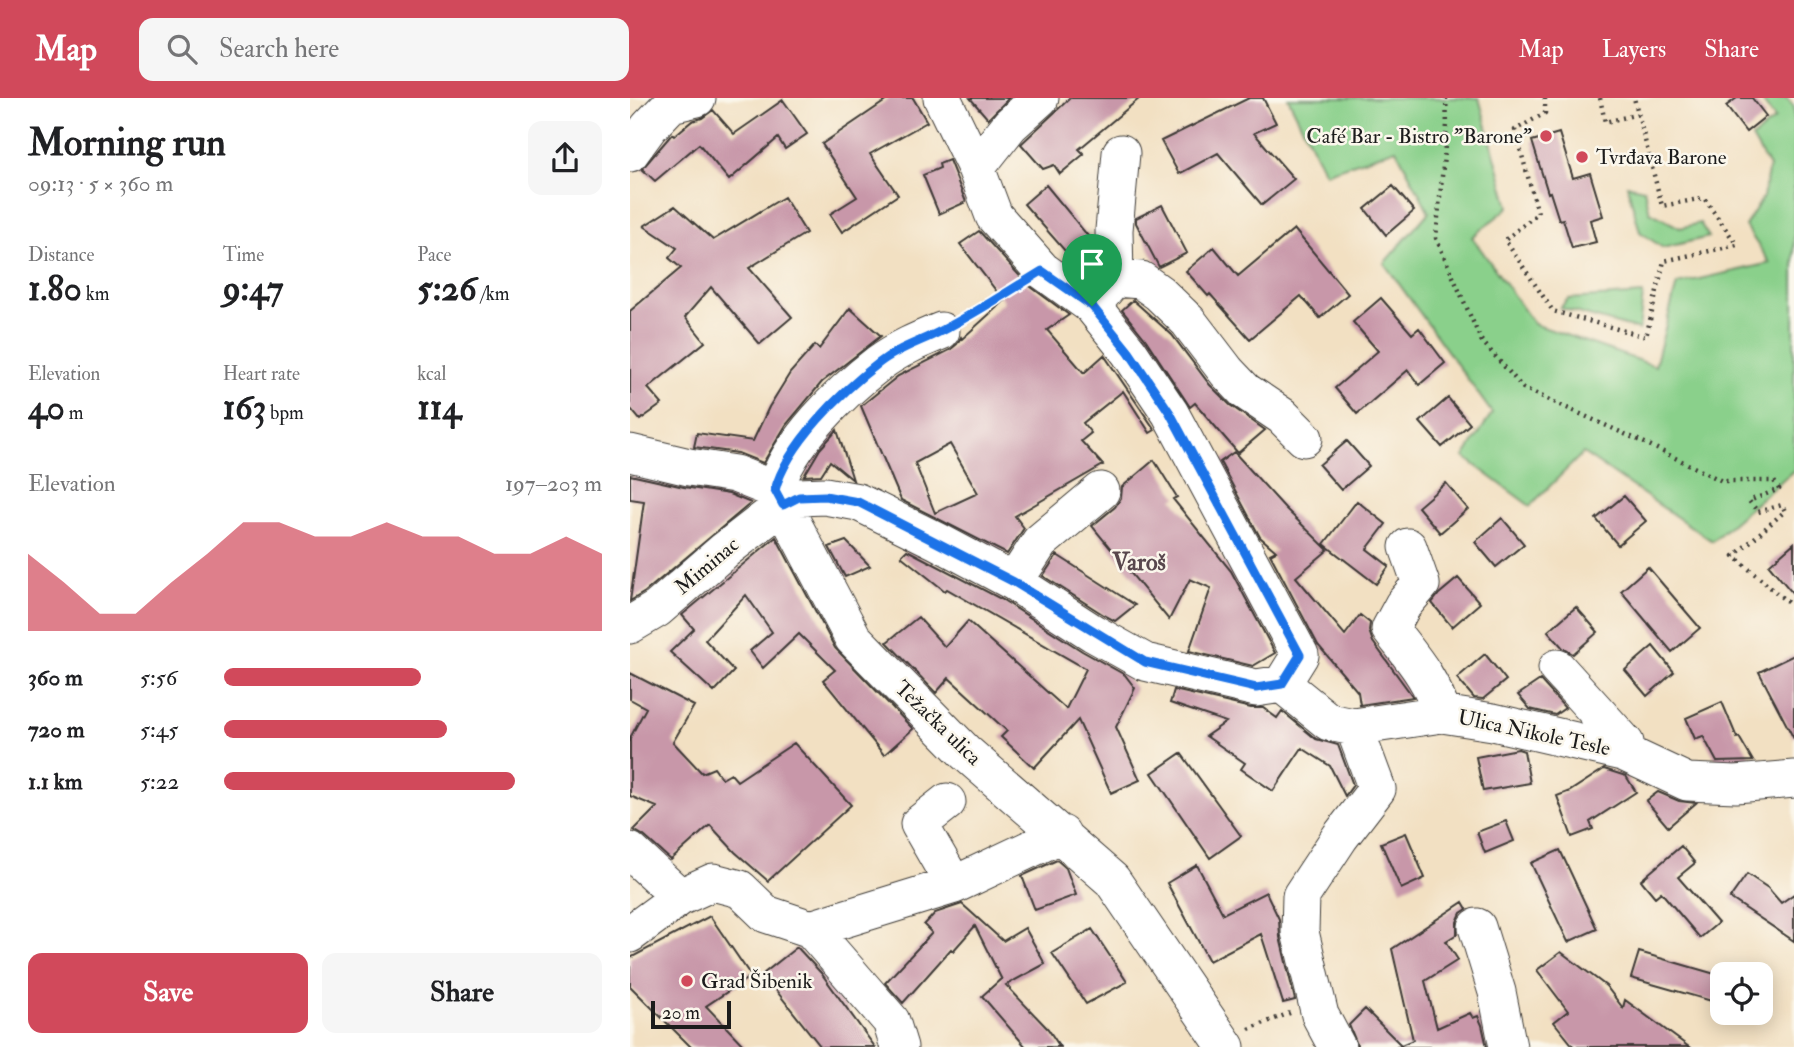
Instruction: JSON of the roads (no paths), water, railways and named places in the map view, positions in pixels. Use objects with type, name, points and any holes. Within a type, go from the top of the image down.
[{"type":"street","points":[[630,453],[689,467],[735,474],[779,498],[825,496],[858,502],[1014,582],[1145,662],[1256,688],[1282,684],[1300,655],[1170,413],[1129,352],[1092,306],[1042,271],[994,216],[976,168],[942,98]]},
{"type":"street","points":[[976,168],[1010,125],[1040,98]]},
{"type":"street","points":[[630,153],[649,127],[678,100]]},
{"type":"street","points":[[1092,306],[1115,278],[1114,230],[1121,153]]},
{"type":"street","points":[[1115,278],[1141,280],[1159,293],[1188,321],[1245,391],[1282,416],[1304,438]]},
{"type":"street","name":"Miminac","points":[[630,625],[657,609],[725,550],[779,498],[794,451],[823,413],[879,363],[907,345],[941,331]]},
{"type":"street","points":[[1014,582],[1041,542],[1101,491]]},
{"type":"street","name":"Težačka ulica","points":[[779,498],[853,638],[965,752],[1112,880],[1224,1044]]},
{"type":"street","points":[[1408,547],[1421,584],[1403,605],[1390,629],[1424,671],[1442,714]]},
{"type":"street","points":[[1557,668],[1625,743],[1623,752]]},
{"type":"street","name":"Ulica Nikole Tesle","points":[[1282,684],[1329,722],[1354,727],[1442,714],[1493,722],[1623,752],[1687,782],[1736,784],[1794,779]]},
{"type":"street","points":[[1337,1047],[1320,1016],[1300,932],[1301,896],[1340,837],[1377,789],[1354,727]]},
{"type":"street","points":[[947,802],[919,824],[954,885]]},
{"type":"street","points":[[811,929],[954,885],[1062,834]]},
{"type":"street","points":[[630,851],[680,897]]},
{"type":"street","points":[[630,934],[680,897],[713,882],[740,889],[766,914],[811,929],[891,1021],[899,1047]]},
{"type":"street","points":[[1477,927],[1497,992],[1508,1047]]},
{"type":"place","name":"Café Bar - Bistro \"Barone\"","points":[[1546,136]]},
{"type":"place","name":"Tvrđava Barone","points":[[1582,157]]},
{"type":"place","name":"Grad Šibenik","points":[[687,981]]},
{"type":"district","name":"Varoš","points":[[1139,562]]}]
